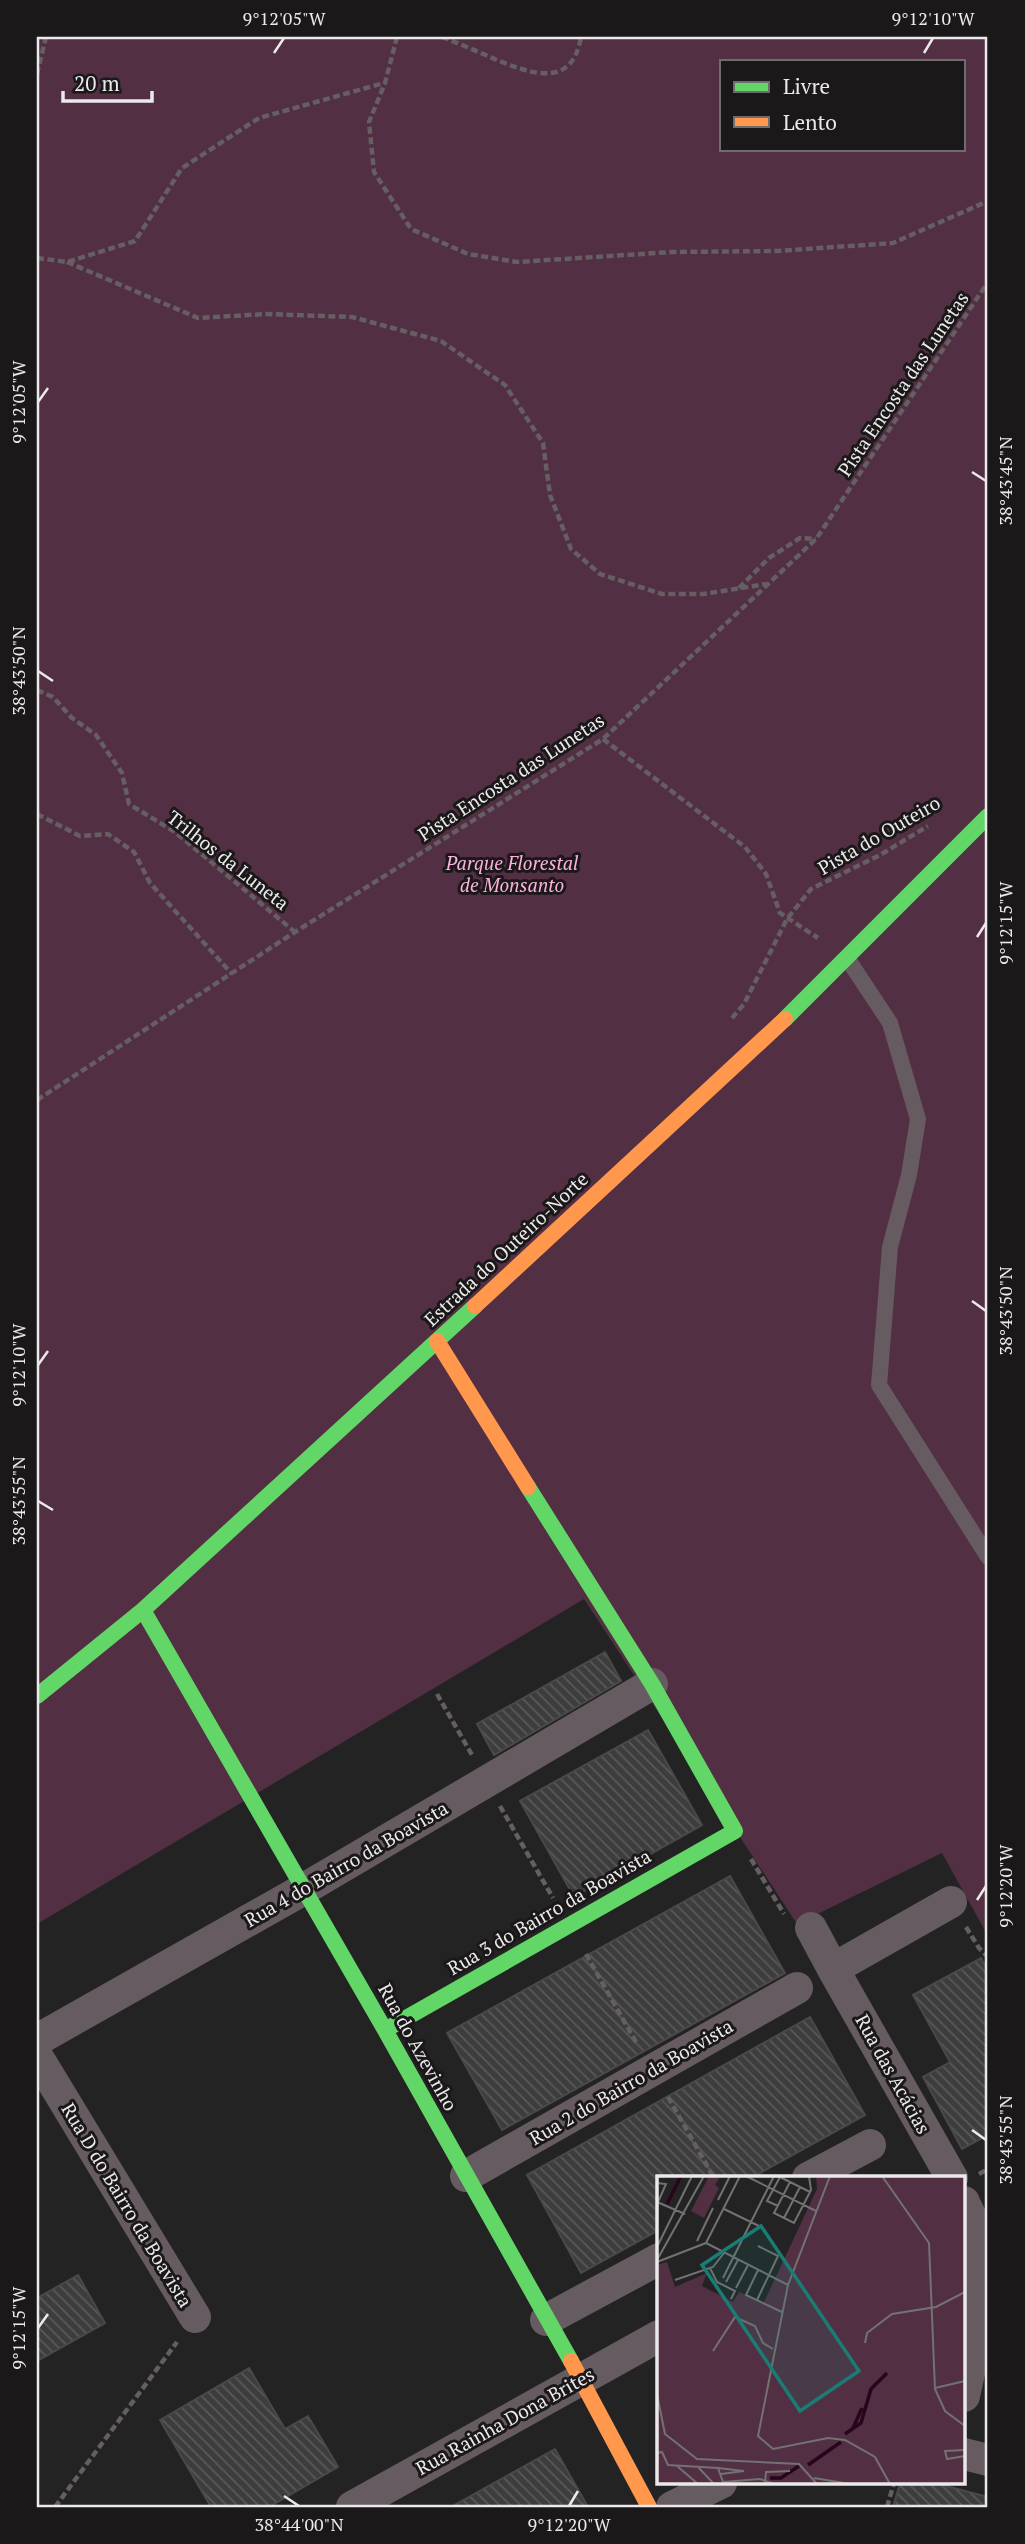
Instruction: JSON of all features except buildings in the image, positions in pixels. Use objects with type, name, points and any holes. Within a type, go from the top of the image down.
[{"type":"street","name":"Estrada do Outeiro-Norte","points":[[37,1696],[143,1610],[437,1341],[788,1016],[988,816]]},
{"type":"street","points":[[437,1341],[652,1684],[734,1831]]},
{"type":"street","name":"Rua do Azevinho","points":[[143,1610],[581,2379],[649,2507]]},
{"type":"street","name":"Rua 4 do Bairro da Boavista","points":[[37,2040],[304,1889],[652,1684]]},
{"type":"street","name":"Rua 3 do Bairro da Boavista","points":[[384,2030],[734,1831]]},
{"type":"street","points":[[833,1969],[951,1902]]},
{"type":"street","name":"Rua das Acácias","points":[[811,1928],[951,2176]]},
{"type":"street","name":"Rua 2 do Bairro da Boavista","points":[[466,2176],[797,1988]]},
{"type":"street","name":"Rua D do Bairro da Boavista","points":[[37,2056],[195,2317]]},
{"type":"street","points":[[812,2176],[870,2145]]},
{"type":"street","points":[[965,2204],[975,2226],[981,2276],[977,2339],[965,2392]]},
{"type":"street","points":[[546,2320],[657,2260]]},
{"type":"street","name":"Rua Rainha Dona Brites","points":[[352,2507],[657,2337]]},
{"type":"street","points":[[965,2454],[988,2460]]},
{"type":"street","points":[[671,2507],[719,2484]]},
{"type":"lane","points":[[846,958],[890,1023],[918,1119],[909,1175],[890,1247],[879,1385],[988,1558]]},
{"type":"path","points":[[37,74],[46,37]]},
{"type":"path","points":[[397,37],[369,122],[374,172],[411,229],[468,254],[517,262],[672,252],[777,251],[893,243],[988,201]]},
{"type":"path","points":[[442,37],[527,72],[542,75],[557,72],[570,63],[579,50],[581,37]]},
{"type":"path","points":[[67,262],[135,241],[182,168],[258,118],[384,83]]},
{"type":"path","points":[[37,258],[67,262],[198,318],[266,314],[352,317],[441,341],[505,385],[543,443],[550,495],[571,550],[600,574],[662,594],[704,594],[768,584]]},
{"type":"path","name":"Pista Encosta das Lunetas","points":[[37,1100],[295,932],[603,738],[816,539],[988,282]]},
{"type":"path","points":[[738,589],[769,558],[800,538],[816,539]]},
{"type":"path","name":"Trilhos da Luneta","points":[[37,690],[53,697],[72,718],[96,734],[122,773],[129,804],[175,832],[295,932]]},
{"type":"path","name":"Pista do Outeiro","points":[[603,738],[745,847],[766,874],[780,913],[787,919],[811,889],[880,855],[937,820]]},
{"type":"path","points":[[37,814],[80,835],[108,834],[134,852],[150,883],[232,974]]},
{"type":"path","points":[[734,1831],[796,1935],[811,1928]]},
{"type":"path","points":[[55,2507],[195,2317]]},
{"type":"path","points":[[887,2507],[894,2484]]},
{"type":"green space","name":"Parque Florestal de Monsanto","points":[[37,37],[988,37],[988,1936],[942,1853],[797,1924],[584,1599],[37,1924]]},
{"type":"traffic: fast","points":[[785,1019],[988,816]]},
{"type":"traffic: fast","points":[[37,1696],[143,1610],[475,1306]]},
{"type":"traffic: fast","points":[[385,2030],[735,1831],[652,1684],[528,1487]]},
{"type":"traffic: fast","points":[[143,1610],[385,2030],[571,2361]]},
{"type":"traffic: slow","points":[[475,1306],[785,1019]]},
{"type":"traffic: slow","points":[[437,1341],[528,1487]]},
{"type":"traffic: slow","points":[[571,2361],[649,2507]]}]
